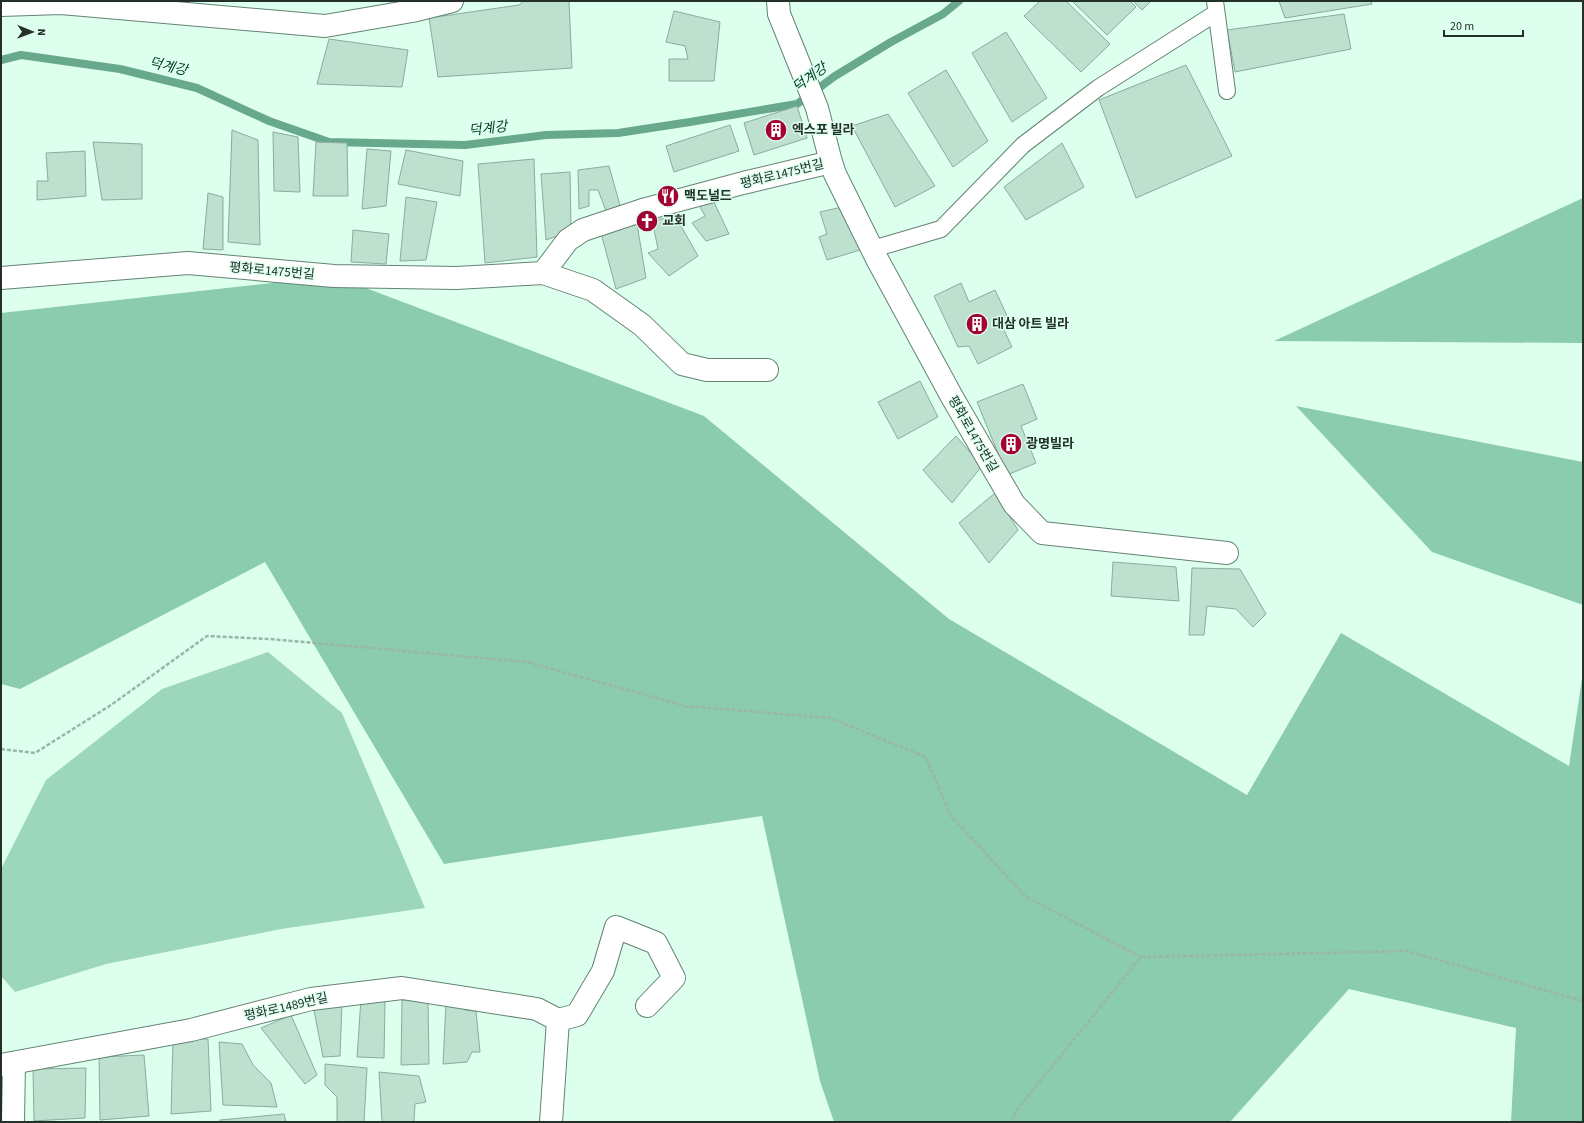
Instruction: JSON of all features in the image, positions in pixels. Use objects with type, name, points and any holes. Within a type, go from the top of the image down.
[{"type":"street","points":[[1,5],[61,3],[326,26],[412,11],[452,1]]},
{"type":"street","name":"평화로1475번길","points":[[778,7],[817,108],[831,162],[873,250],[952,397],[1014,504],[1042,533],[1227,553]]},
{"type":"street","name":"평화로1475번길","points":[[543,273],[568,240],[583,230],[646,209],[743,183],[831,162]]},
{"type":"street","name":"평화로1475번길","points":[[1,278],[188,263],[334,276],[456,278],[543,273],[593,290],[642,325],[682,364],[707,370],[767,370]]},
{"type":"street","points":[[551,1122],[558,1020],[577,1015],[603,971],[616,927],[656,943],[674,978],[647,1006]]},
{"type":"street","name":"평화로1489번길","points":[[13,1122],[7,1064],[191,1030],[311,999],[402,988],[537,1009],[558,1020]]},
{"type":"lane","points":[[873,250],[941,229],[1023,145],[1098,88],[1216,7],[1227,91]]},
{"type":"path","points":[[1,749],[35,753],[111,706],[207,636],[270,639],[527,662],[685,706],[830,718],[926,757],[950,815],[1025,896],[1141,957],[1407,951],[1583,1001]]},
{"type":"path","points":[[1013,1122],[1015,1112],[1141,957]]},
{"type":"green space","points":[[1583,198],[1583,343],[1274,341]]},
{"type":"green space","points":[[334,276],[704,416],[949,619],[1247,795],[1341,633],[1569,766],[1583,672],[1583,1122],[1511,1122],[1516,1028],[1349,989],[1230,1122],[834,1122],[820,1081],[762,816],[444,864],[265,562],[20,689],[1,684],[1,313]]},
{"type":"green space","points":[[1296,406],[1583,462],[1583,605],[1432,552]]},
{"type":"green space","points":[[268,652],[342,713],[425,908],[281,929],[106,964],[15,992],[1,976],[1,869],[46,780],[162,689]]},
{"type":"building","points":[[524,1],[569,1],[572,68],[438,77],[429,18],[519,5]]},
{"type":"building","points":[[1040,1],[1066,1],[1110,44],[1081,72],[1024,16]]},
{"type":"building","points":[[1072,1],[1130,1],[1136,7],[1107,35]]},
{"type":"building","points":[[1133,1],[1151,1],[1142,10]]},
{"type":"building","points":[[1279,1],[1371,1],[1372,4],[1285,18]]},
{"type":"building","points":[[674,11],[720,22],[714,81],[669,81],[669,59],[688,59],[685,46],[666,42]]},
{"type":"building","points":[[1344,14],[1351,49],[1235,72],[1227,30]]},
{"type":"building","points":[[1006,32],[1047,98],[1012,122],[972,53]]},
{"type":"building","points":[[329,39],[408,50],[402,87],[317,84]]},
{"type":"building","points":[[1186,65],[1232,156],[1136,198],[1099,100]]},
{"type":"building","points":[[946,70],[988,141],[953,167],[908,93]]},
{"type":"building","name":"엑스포 빌라","points":[[797,106],[807,138],[754,155],[744,123]]},
{"type":"building","points":[[888,114],[935,186],[895,207],[852,126]]},
{"type":"building","points":[[730,125],[739,151],[674,172],[666,146]]},
{"type":"building","points":[[232,130],[258,140],[260,245],[228,242]]},
{"type":"building","points":[[273,132],[298,137],[300,192],[274,191]]},
{"type":"building","points":[[93,142],[142,144],[142,199],[102,200]]},
{"type":"building","points":[[316,142],[347,143],[348,196],[313,196]]},
{"type":"building","points":[[1062,143],[1084,187],[1026,220],[1004,187]]},
{"type":"building","points":[[367,149],[391,151],[386,206],[362,209]]},
{"type":"building","points":[[406,150],[463,161],[460,196],[398,184]]},
{"type":"building","points":[[85,151],[86,196],[37,200],[37,181],[48,181],[46,153]]},
{"type":"building","points":[[534,159],[537,257],[485,263],[478,164]]},
{"type":"building","points":[[609,166],[621,209],[606,211],[598,190],[589,190],[589,206],[579,209],[578,170]]},
{"type":"building","points":[[570,172],[571,231],[546,240],[541,174]]},
{"type":"building","points":[[208,193],[223,197],[223,250],[203,249]]},
{"type":"building","points":[[406,197],[437,202],[426,260],[400,261]]},
{"type":"building","points":[[712,198],[729,234],[706,241],[692,223],[705,216],[699,205]]},
{"type":"building","points":[[842,207],[860,250],[827,260],[819,237],[827,234],[820,212]]},
{"type":"building","points":[[676,217],[698,256],[669,276],[648,253],[658,249],[652,220]]},
{"type":"building","points":[[637,224],[646,278],[616,289],[601,233]]},
{"type":"building","points":[[353,230],[389,234],[386,264],[351,262]]},
{"type":"building","name":"대삼 아트 빌라","points":[[961,283],[969,302],[995,290],[1010,322],[1002,326],[1012,347],[978,364],[969,346],[958,347],[934,296]]},
{"type":"building","points":[[920,381],[938,417],[898,439],[878,402]]},
{"type":"building","name":"광명빌라","points":[[1023,384],[1037,419],[1021,426],[1036,463],[1007,475],[977,402]]},
{"type":"building","points":[[956,436],[982,466],[952,503],[923,470]]},
{"type":"building","points":[[995,493],[1018,530],[989,563],[959,523]]},
{"type":"building","points":[[1113,562],[1176,567],[1179,601],[1111,596]]},
{"type":"building","points":[[1192,568],[1240,569],[1266,614],[1253,627],[1236,609],[1207,606],[1204,635],[1189,635]]},
{"type":"building","points":[[361,999],[385,1002],[384,1058],[357,1057]]},
{"type":"building","points":[[402,1000],[428,1001],[429,1064],[401,1065]]},
{"type":"building","points":[[342,1003],[340,1056],[323,1057],[313,1005]]},
{"type":"building","points":[[446,1003],[466,1004],[465,1010],[476,1011],[480,1052],[472,1052],[467,1062],[443,1064]]},
{"type":"building","points":[[291,1015],[317,1075],[305,1084],[261,1028]]},
{"type":"building","points":[[208,1039],[211,1111],[171,1114],[173,1040]]},
{"type":"building","points":[[219,1042],[242,1044],[253,1065],[271,1083],[277,1107],[223,1105]]},
{"type":"building","points":[[144,1055],[149,1116],[100,1120],[99,1057]]},
{"type":"building","points":[[325,1064],[367,1068],[364,1122],[337,1122],[337,1097],[325,1085]]},
{"type":"building","points":[[86,1068],[85,1118],[34,1121],[33,1069]]},
{"type":"building","points":[[379,1072],[419,1076],[426,1102],[415,1104],[414,1122],[382,1122]]},
{"type":"building","points":[[284,1114],[286,1122],[220,1122],[220,1120]]},
{"type":"waterway","name":"덕계강","points":[[1,60],[21,55],[120,69],[197,88],[269,121],[329,142],[465,145],[546,135],[618,133],[797,104],[835,76],[891,42],[943,14],[959,1]]},
{"type":"place","name":"엑스포 빌라","points":[[776,130]]},
{"type":"place","name":"맥도널드","points":[[668,196]]},
{"type":"place","name":"교회","points":[[647,221]]},
{"type":"place","name":"대삼 아트 빌라","points":[[977,324]]},
{"type":"place","name":"광명빌라","points":[[1011,444]]}]
